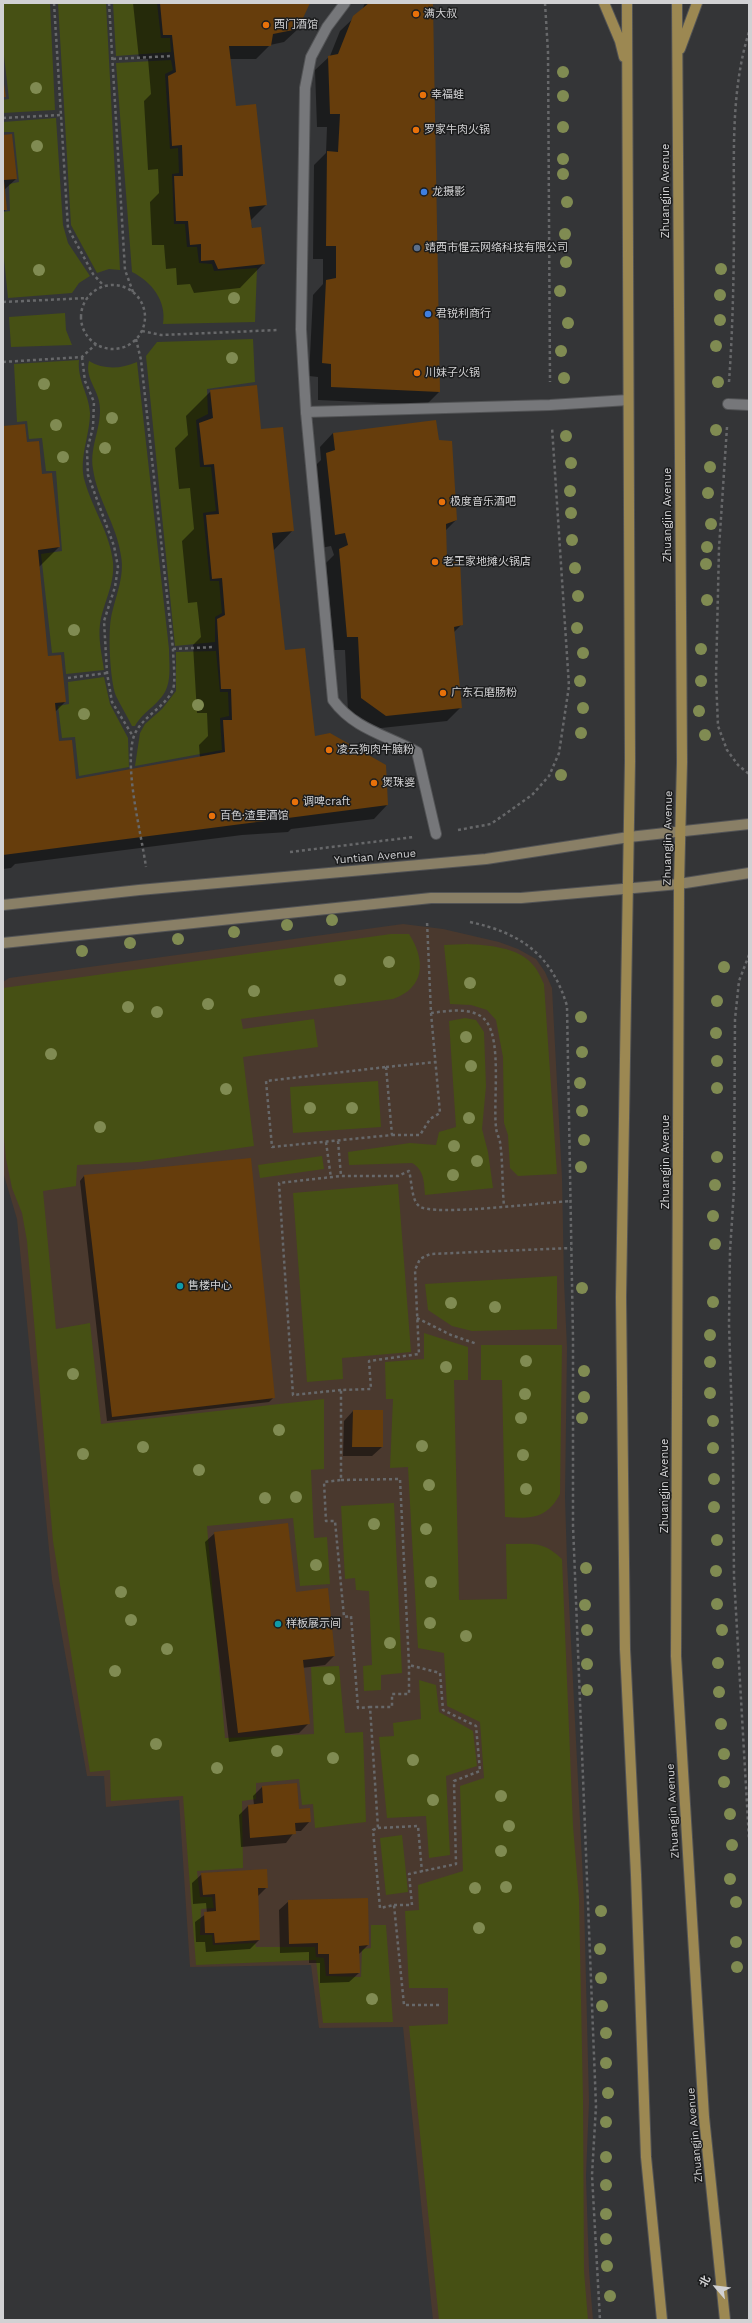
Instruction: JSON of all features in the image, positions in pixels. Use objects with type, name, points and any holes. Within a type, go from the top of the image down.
[{"type":"main road","points":[[604,3],[620,41],[628,70]]},
{"type":"main road","points":[[628,3],[629,837],[621,1297],[625,1648],[636,1875],[646,2157],[662,2320]]},
{"type":"main road","name":"Zhuangjin Avenue","points":[[676,3],[681,832],[679,884],[676,1656],[704,2117],[725,2320]]},
{"type":"main road","points":[[677,57],[697,3]]},
{"type":"main road","name":"Yuntian Avenue","points":[[3,905],[140,890],[486,859],[629,837],[749,824]]},
{"type":"main road","points":[[3,943],[431,898],[521,898],[679,884],[749,873]]},
{"type":"street","points":[[345,3],[328,27],[311,57],[305,88],[301,329],[306,412],[333,700],[343,714],[364,727],[394,739],[417,752],[436,834]]},
{"type":"street","points":[[306,412],[550,405],[628,400]]},
{"type":"street","points":[[728,404],[749,406]]},
{"type":"path","points":[[54,3],[68,228],[93,274],[104,286]]},
{"type":"path","points":[[109,3],[125,270],[133,292],[144,309],[145,320],[142,330],[136,339],[127,346],[117,349],[106,348],[96,344],[88,337],[83,328],[81,317],[83,307],[88,298],[95,290],[104,286],[124,287],[133,292]]},
{"type":"path","points":[[288,852],[436,834],[491,824],[532,795],[549,776],[559,753],[569,686],[550,405],[548,60],[546,3]]},
{"type":"path","points":[[113,59],[172,56]]},
{"type":"path","points":[[3,118],[60,115]]},
{"type":"path","points":[[3,302],[88,298]]},
{"type":"path","points":[[142,330],[161,335],[301,329]]},
{"type":"path","points":[[136,339],[141,360],[172,649],[174,688],[161,705],[143,720],[134,738],[131,758],[147,869],[139,870]]},
{"type":"path","points":[[3,362],[82,357],[96,344]]},
{"type":"path","points":[[82,357],[85,381],[94,402],[93,427],[87,451],[88,475],[114,546],[118,567],[115,587],[104,621],[107,673],[112,702],[134,738]]},
{"type":"path","points":[[172,649],[214,647]]},
{"type":"path","points":[[68,678],[107,673]]},
{"type":"path","points":[[426,915],[431,1013],[436,1062],[440,1113],[430,1120],[420,1135],[392,1135],[272,1147],[266,1081],[436,1062]]},
{"type":"path","points":[[468,922],[497,930],[530,946],[543,957],[555,974],[567,1006],[571,1201],[573,1525],[596,2106],[593,2190],[600,2320]]},
{"type":"path","points":[[749,955],[739,981],[735,1019],[734,1190],[730,1251],[729,1324],[734,1468],[734,1577],[749,1839]]},
{"type":"path","points":[[431,1013],[466,1012],[486,1021],[491,1031],[496,1073],[496,1128],[500,1141],[504,1206]]},
{"type":"path","points":[[386,1067],[392,1135]]},
{"type":"path","points":[[338,1141],[341,1176]]},
{"type":"path","points":[[326,1142],[331,1178]]},
{"type":"path","points":[[571,1201],[431,1210],[420,1207],[415,1201],[409,1171],[398,1176],[341,1176],[279,1182],[293,1395],[341,1390],[371,1390],[369,1361],[419,1354],[415,1270],[420,1259],[430,1254],[571,1248]]},
{"type":"path","points":[[417,1318],[451,1335],[477,1344]]},
{"type":"path","points":[[341,1390],[341,1480]]},
{"type":"path","points":[[400,1479],[409,1665],[409,1694],[392,1694],[392,1707],[358,1708],[351,1616],[344,1617],[335,1521],[326,1521],[324,1482],[341,1480],[400,1479]]},
{"type":"path","points":[[409,1665],[440,1673],[443,1710],[476,1726],[480,1771],[454,1781],[456,1864],[422,1872],[409,1874],[412,1905],[394,1905],[380,1908],[373,1830],[378,1828],[418,1826],[422,1872]]},
{"type":"path","points":[[370,1707],[378,1828]]},
{"type":"path","points":[[394,1905],[404,2005],[440,2006]]},
{"type":"shaded area","points":[[403,924],[443,929],[499,942],[518,949],[536,959],[545,972],[552,988],[562,1178],[567,1348],[565,1497],[584,1900],[589,2102],[586,2176],[589,2270],[593,2320],[433,2320],[403,2027],[319,2028],[311,1965],[190,1967],[179,1800],[106,1807],[104,1776],[87,1776],[52,1580],[17,1219],[3,1172],[3,982],[9,978]]},
{"type":"green space","points":[[3,3],[50,3],[55,110],[3,113],[3,100],[9,99],[3,47]]},
{"type":"green space","points":[[58,3],[106,3],[120,270],[109,269],[97,273],[71,225]]},
{"type":"green space","points":[[113,3],[157,3],[161,38],[170,38],[171,52],[116,56]]},
{"type":"green space","points":[[171,60],[173,70],[165,74],[170,149],[178,148],[179,173],[172,174],[174,224],[185,224],[187,247],[197,247],[199,263],[212,264],[214,271],[257,268],[255,322],[163,324],[163,307],[156,293],[151,286],[132,272],[116,63]]},
{"type":"green space","points":[[56,118],[63,225],[68,243],[90,276],[79,283],[72,293],[8,298],[3,248],[3,212],[10,211],[9,184],[19,182],[14,132],[3,132],[3,122]]},
{"type":"green space","points":[[65,313],[66,330],[72,345],[11,347],[9,317]]},
{"type":"green space","points":[[253,339],[255,382],[207,389],[208,414],[196,420],[200,467],[211,467],[216,511],[203,513],[210,581],[219,581],[222,613],[215,617],[215,642],[175,646],[146,356],[157,342]]},
{"type":"green space","points":[[79,360],[81,381],[88,400],[90,413],[83,473],[88,492],[105,531],[111,551],[113,570],[111,586],[100,624],[100,641],[104,670],[66,674],[64,652],[52,653],[41,554],[62,551],[56,471],[46,471],[42,438],[29,439],[27,421],[17,422],[14,364]]},
{"type":"green space","points":[[89,361],[101,366],[113,368],[137,362],[170,668],[165,693],[135,726],[132,726],[116,696],[112,680],[110,625],[121,579],[122,564],[116,534],[98,491],[93,469],[93,451],[100,418],[100,410],[98,396],[88,372]]},
{"type":"green space","points":[[216,651],[220,692],[228,692],[229,716],[220,718],[222,750],[135,766],[140,733],[145,724],[162,709],[176,691],[176,652]]},
{"type":"green space","points":[[104,677],[110,704],[128,738],[129,767],[79,776],[75,737],[62,738],[58,706],[69,704],[68,682]]},
{"type":"green space","points":[[391,934],[409,934],[415,944],[420,963],[417,980],[404,994],[393,999],[241,1019],[243,1029],[314,1019],[318,1047],[243,1057],[254,1146],[139,1162],[77,1165],[76,1186],[43,1191],[56,1329],[90,1323],[101,1424],[324,1399],[324,1469],[311,1470],[314,1538],[327,1537],[330,1584],[300,1586],[293,1518],[207,1526],[225,1738],[314,1734],[311,1667],[339,1666],[345,1733],[363,1732],[366,1822],[315,1828],[313,1804],[302,1805],[299,1779],[256,1783],[256,1799],[242,1801],[243,1868],[197,1871],[200,1897],[212,1897],[214,1908],[201,1909],[200,1935],[212,1935],[213,1945],[255,1943],[256,1947],[315,1947],[316,1957],[324,1958],[326,1976],[361,1977],[362,1949],[371,1948],[371,1925],[386,1925],[393,2022],[323,2023],[316,1960],[196,1965],[183,1796],[111,1801],[110,1770],[90,1772],[53,1541],[27,1241],[22,1213],[12,1188],[6,1159],[3,1126],[3,988]]},
{"type":"green space","points":[[467,944],[493,946],[520,954],[535,967],[544,984],[557,1174],[518,1176],[510,1168],[508,1135],[504,1123],[503,1057],[496,1020],[487,1010],[471,1005],[450,1004],[444,945]]},
{"type":"green space","points":[[465,1018],[476,1020],[484,1032],[486,1086],[482,1129],[488,1152],[493,1188],[425,1195],[424,1181],[421,1173],[412,1163],[349,1165],[348,1152],[410,1143],[436,1145],[439,1132],[456,1127],[449,1021]]},
{"type":"green space","points":[[378,1081],[381,1127],[293,1133],[290,1087]]},
{"type":"green space","points":[[322,1156],[324,1169],[260,1178],[258,1165]]},
{"type":"green space","points":[[398,1184],[411,1352],[342,1358],[343,1379],[307,1382],[293,1193]]},
{"type":"green space","points":[[557,1276],[557,1329],[472,1331],[452,1326],[428,1310],[425,1284]]},
{"type":"green space","points":[[424,1333],[468,1347],[468,1380],[454,1380],[459,1600],[507,1599],[506,1544],[536,1544],[555,1553],[562,1559],[573,1826],[579,1899],[583,2099],[584,2271],[588,2320],[439,2320],[409,2026],[448,2024],[448,1988],[409,1988],[405,1911],[419,1910],[418,1885],[463,1871],[460,1786],[484,1778],[480,1722],[447,1706],[444,1653],[418,1648],[408,1467],[390,1468],[393,1399],[386,1399],[385,1362],[424,1359]]},
{"type":"green space","points":[[481,1345],[562,1345],[560,1494],[549,1508],[537,1516],[522,1518],[505,1517],[502,1380],[481,1380]]},
{"type":"green space","points":[[394,1503],[402,1673],[381,1675],[381,1690],[364,1691],[363,1666],[372,1665],[369,1591],[356,1590],[355,1578],[345,1579],[341,1506]]},
{"type":"green space","points":[[419,1680],[436,1685],[439,1712],[473,1731],[477,1766],[446,1776],[450,1855],[429,1858],[426,1816],[387,1818],[379,1737],[394,1736],[393,1723],[421,1719]]},
{"type":"green space","points":[[402,1835],[408,1892],[386,1895],[380,1838]]},
{"type":"building","points":[[160,3],[310,3],[298,29],[273,34],[271,46],[229,46],[236,106],[256,104],[267,205],[249,207],[252,228],[261,227],[265,264],[218,269],[214,260],[201,261],[201,244],[190,245],[188,221],[176,221],[174,176],[183,176],[182,145],[172,146],[168,76],[176,72],[172,35],[163,35]]},
{"type":"building","points":[[369,3],[433,3],[440,392],[331,387],[331,364],[322,363],[326,280],[336,278],[336,246],[326,246],[327,151],[338,152],[340,114],[330,114],[328,56],[338,54],[353,16]]},
{"type":"building","points":[[3,77],[6,97],[3,97]]},
{"type":"building","points":[[12,134],[17,179],[4,180],[7,210],[3,210],[3,135]]},
{"type":"building","points":[[257,385],[261,429],[283,427],[294,531],[272,533],[285,650],[305,648],[315,736],[330,733],[386,765],[388,805],[3,855],[3,426],[25,424],[27,442],[39,441],[42,474],[52,473],[60,547],[38,550],[48,656],[61,655],[66,702],[55,703],[59,741],[72,740],[76,779],[225,752],[223,720],[232,720],[231,689],[221,689],[217,619],[225,615],[222,578],[212,579],[206,515],[219,514],[214,464],[204,465],[199,423],[213,418],[210,390]]},
{"type":"building","points":[[436,420],[439,440],[452,441],[457,520],[446,524],[447,560],[460,558],[463,625],[454,627],[462,708],[386,716],[361,698],[358,637],[347,637],[339,549],[348,545],[345,533],[335,535],[326,453],[335,450],[333,433]]},
{"type":"building","name":"售楼中心","points":[[251,1158],[275,1398],[112,1417],[84,1175]]},
{"type":"building","points":[[353,1410],[383,1410],[383,1447],[352,1447]]},
{"type":"building","name":"样板展示间","points":[[288,1523],[296,1592],[328,1588],[335,1656],[303,1660],[310,1724],[238,1733],[214,1532]]},
{"type":"building","points":[[297,1783],[299,1809],[310,1808],[311,1822],[295,1823],[296,1834],[250,1838],[248,1805],[263,1803],[262,1786]]},
{"type":"building","points":[[267,1869],[268,1888],[258,1888],[260,1940],[215,1943],[214,1933],[205,1933],[204,1912],[216,1911],[215,1894],[203,1895],[201,1873]]},
{"type":"building","points":[[368,1898],[369,1945],[359,1946],[360,1973],[329,1974],[329,1954],[318,1954],[318,1943],[289,1944],[288,1900]]},
{"type":"place","name":"满大叔","points":[[416,14]]},
{"type":"place","name":"西门酒馆","points":[[266,25]]},
{"type":"place","name":"幸福蛙","points":[[423,95]]},
{"type":"place","name":"罗家牛肉火锅","points":[[416,130]]},
{"type":"place","name":"龙摄影","points":[[424,192]]},
{"type":"place","name":"靖西市惺云网络科技有限公司","points":[[417,248]]},
{"type":"place","name":"君锐利商行","points":[[428,314]]},
{"type":"place","name":"川妹子火锅","points":[[417,373]]},
{"type":"place","name":"极度音乐酒吧","points":[[442,502]]},
{"type":"place","name":"老王家地摊火锅店","points":[[435,562]]},
{"type":"place","name":"广东石磨肠粉","points":[[443,693]]},
{"type":"place","name":"凌云狗肉牛腩粉","points":[[329,750]]},
{"type":"place","name":"煲珠婆","points":[[374,783]]},
{"type":"place","name":"调啤craft","points":[[295,802]]},
{"type":"place","name":"百色·渣里酒馆","points":[[212,816]]},
{"type":"place","name":"售楼中心","points":[[180,1286]]},
{"type":"place","name":"样板展示间","points":[[278,1624]]}]
